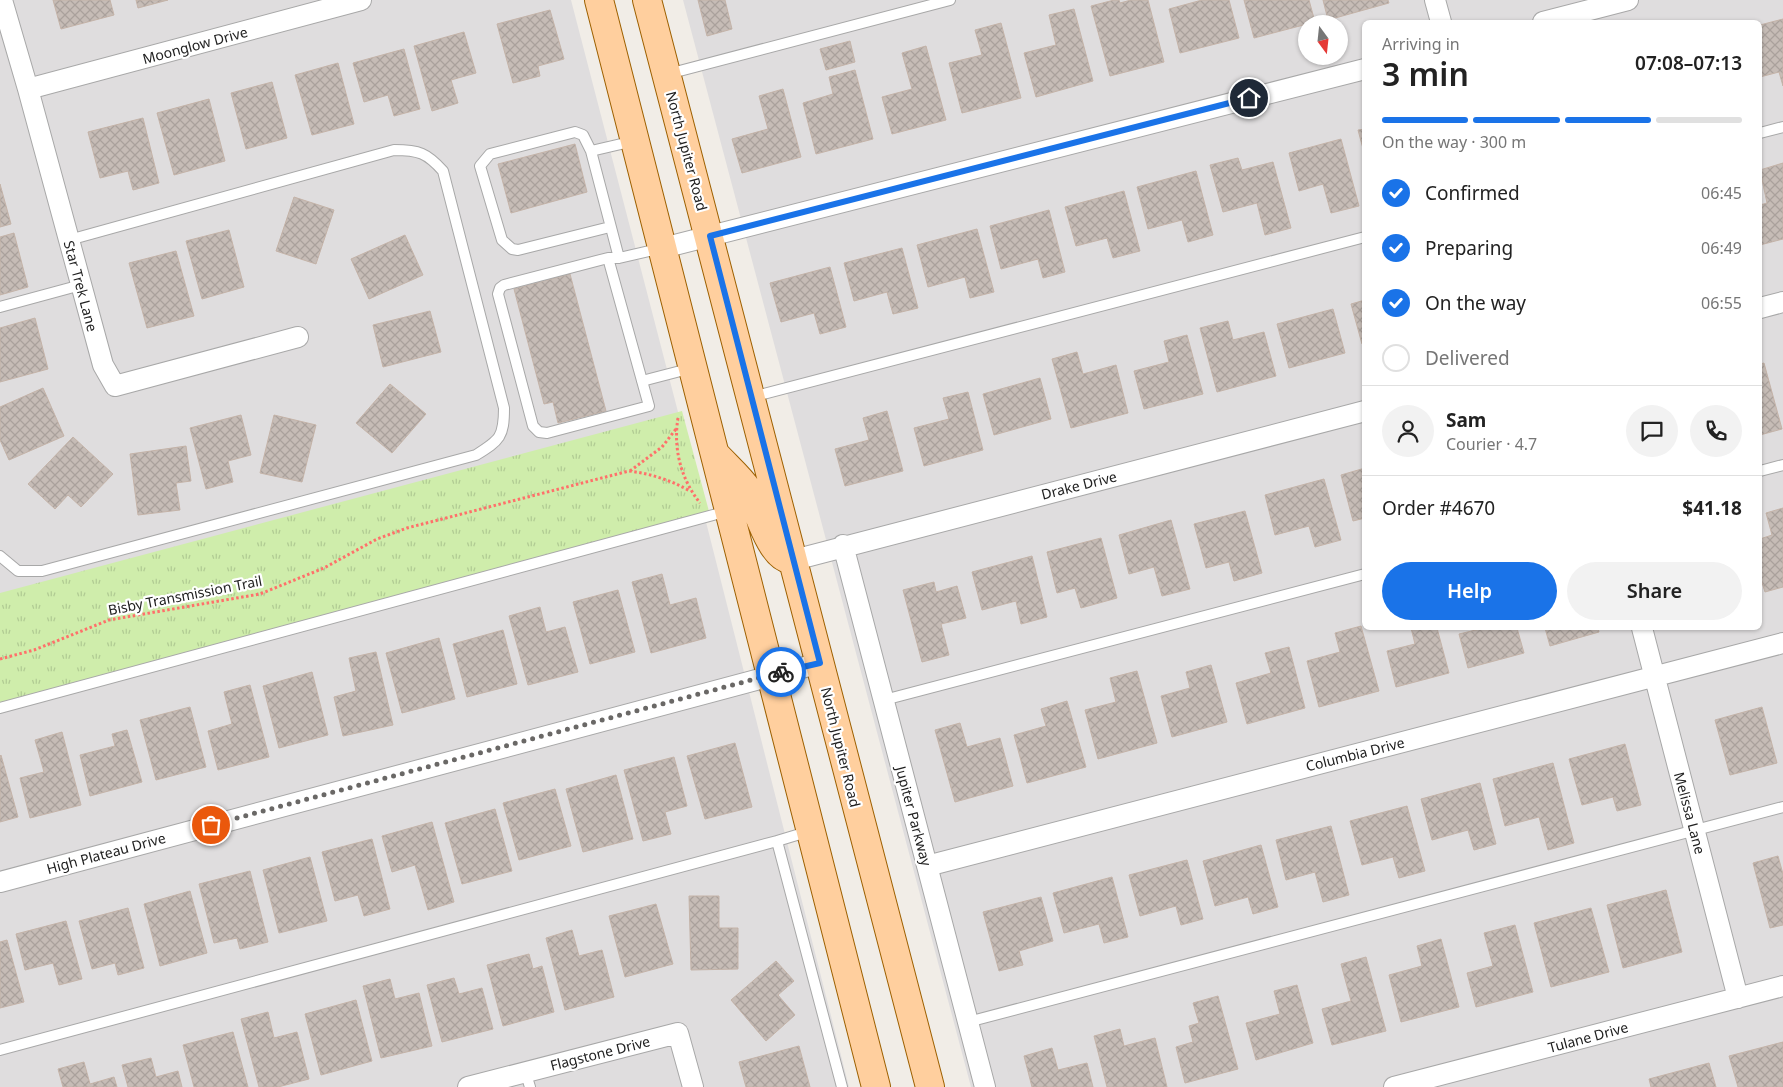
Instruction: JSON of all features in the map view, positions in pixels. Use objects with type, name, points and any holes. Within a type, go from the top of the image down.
[{"type":"main road","points":[[599,0],[714,452],[717,514],[772,675],[876,1087]]},
{"type":"main road","name":"North Jupiter Road","points":[[647,0],[752,397],[930,1087]]},
{"type":"main road","points":[[714,452],[747,489],[774,548],[785,558],[794,560]]},
{"type":"street","name":"Star Trek Lane","points":[[2,0],[103,366],[115,386],[298,337]]},
{"type":"street","name":"Moonglow Drive","points":[[28,89],[362,0]]},
{"type":"street","points":[[1435,0],[1440,20]]},
{"type":"street","points":[[1551,20],[1628,0]]},
{"type":"street","points":[[663,248],[1362,70]]},
{"type":"street","points":[[1762,307],[1783,302]]},
{"type":"street","name":"Drake Drive","points":[[794,560],[1362,412]]},
{"type":"street","name":"Jupiter Parkway","points":[[843,546],[985,1087]]},
{"type":"street","name":"Melissa Lane","points":[[1643,630],[1738,998]]},
{"type":"street","name":"Columbia Drive","points":[[927,866],[1120,814],[1783,643]]},
{"type":"street","name":"High Plateau Drive","points":[[0,882],[820,663]]},
{"type":"street","name":"Tulane Drive","points":[[1394,1087],[1783,986]]},
{"type":"street","name":"Flagstone Drive","points":[[468,1087],[528,1079],[678,1033],[693,1087]]},
{"type":"lane","points":[[667,74],[950,0]]},
{"type":"lane","points":[[1762,132],[1783,127]]},
{"type":"lane","points":[[610,227],[518,250],[512,249],[502,240],[480,166],[490,154],[575,132],[583,135],[591,151],[610,227],[613,258],[649,406],[547,433],[538,432],[532,426],[498,294],[500,288],[504,285],[613,258],[663,248]]},
{"type":"lane","points":[[591,151],[635,141]]},
{"type":"lane","points":[[0,556],[18,571],[42,571],[476,455],[497,442],[504,428],[504,408],[443,171],[432,159],[416,150],[394,150],[69,240]]},
{"type":"lane","points":[[752,397],[1362,238]]},
{"type":"lane","points":[[0,307],[81,285]]},
{"type":"lane","points":[[642,381],[692,368]]},
{"type":"lane","points":[[1762,470],[1783,465]]},
{"type":"lane","points":[[0,708],[717,514]]},
{"type":"lane","points":[[884,700],[1362,575]]},
{"type":"lane","points":[[968,1022],[1783,807]]},
{"type":"lane","points":[[0,1050],[812,830]]},
{"type":"lane","points":[[777,841],[842,1087]]},
{"type":"path","name":"Bisby Transmission Trail","points":[[679,410],[676,429],[681,469],[690,491],[704,508],[717,514]]},
{"type":"path","name":"Bisby Transmission Trail","points":[[0,659],[34,650],[109,620],[260,594],[324,568],[377,539],[407,528],[629,471],[662,447],[676,429]]},
{"type":"path","name":"Bisby Transmission Trail","points":[[629,471],[658,476],[690,491]]},
{"type":"shaded area","points":[[0,0],[571,0],[684,435],[849,1087],[0,1087]]},
{"type":"shaded area","points":[[683,0],[1783,0],[1783,1087],[971,1087]]},
{"type":"green space","points":[[682,411],[710,515],[0,705],[0,593]]},
{"type":"building","points":[[53,0],[110,0],[114,15],[61,29]]},
{"type":"building","points":[[136,0],[168,0],[138,8]]},
{"type":"building","points":[[698,0],[725,0],[732,29],[707,36]]},
{"type":"building","points":[[1119,0],[1120,3],[1131,0],[1148,0],[1164,62],[1110,76],[1091,6]]},
{"type":"building","points":[[1202,0],[1229,0],[1239,38],[1180,53],[1169,9]]},
{"type":"building","points":[[1244,0],[1309,0],[1313,15],[1298,15],[1298,26],[1254,38]]},
{"type":"building","points":[[1323,0],[1388,0],[1389,3],[1346,15],[1327,15]]},
{"type":"building","points":[[1074,9],[1093,81],[1036,97],[1024,53],[1056,45],[1049,15]]},
{"type":"building","points":[[550,10],[564,59],[538,66],[540,76],[513,83],[497,24]]},
{"type":"building","points":[[1783,19],[1783,86],[1779,72],[1762,76],[1762,24]]},
{"type":"building","points":[[1001,23],[1021,98],[962,113],[949,63],[982,55],[975,30]]},
{"type":"building","points":[[464,32],[476,73],[451,80],[458,103],[432,111],[414,46]]},
{"type":"building","points":[[850,41],[855,62],[826,70],[820,49]]},
{"type":"building","points":[[926,46],[946,120],[892,134],[882,97],[912,89],[902,53]]},
{"type":"building","points":[[404,49],[420,109],[394,116],[388,95],[364,102],[353,63]]},
{"type":"building","points":[[338,63],[354,124],[312,135],[295,75]]},
{"type":"building","points":[[855,70],[873,139],[816,154],[803,103],[833,94],[829,77]]},
{"type":"building","points":[[272,82],[287,138],[246,149],[231,93]]},
{"type":"building","points":[[783,89],[801,157],[742,173],[732,139],[768,129],[759,96]]},
{"type":"building","points":[[209,99],[225,161],[174,175],[157,113]]},
{"type":"building","points":[[143,118],[159,183],[133,190],[128,171],[100,178],[88,132]]},
{"type":"building","points":[[1362,129],[1362,145],[1358,130]]},
{"type":"building","points":[[1341,139],[1359,206],[1331,213],[1323,184],[1299,191],[1289,153]]},
{"type":"building","points":[[575,144],[587,192],[511,213],[498,164]]},
{"type":"building","points":[[1238,158],[1242,170],[1273,162],[1291,228],[1265,235],[1257,203],[1223,212],[1210,165]]},
{"type":"building","points":[[1783,163],[1783,239],[1762,244],[1762,204],[1767,203],[1762,169]]},
{"type":"building","points":[[1196,171],[1213,235],[1188,242],[1182,220],[1148,229],[1137,187]]},
{"type":"building","points":[[0,184],[11,224],[0,227]]},
{"type":"building","points":[[1124,191],[1140,251],[1113,258],[1107,238],[1076,246],[1065,207]]},
{"type":"building","points":[[294,197],[334,210],[316,264],[276,251]]},
{"type":"building","points":[[1049,210],[1065,272],[1043,278],[1038,259],[1001,269],[990,226]]},
{"type":"building","points":[[977,229],[994,292],[970,298],[965,277],[928,287],[917,245]]},
{"type":"building","points":[[229,230],[244,287],[202,299],[186,241]]},
{"type":"building","points":[[14,233],[28,287],[0,295],[0,237]]},
{"type":"building","points":[[405,235],[423,275],[369,299],[351,259]]},
{"type":"building","points":[[902,248],[918,308],[893,314],[887,292],[854,301],[844,263]]},
{"type":"building","points":[[176,251],[194,316],[147,328],[129,263]]},
{"type":"building","points":[[830,267],[846,327],[820,334],[814,313],[781,322],[770,283]]},
{"type":"building","points":[[570,274],[606,411],[558,423],[553,402],[544,404],[514,289]]},
{"type":"building","points":[[1362,301],[1362,344],[1351,304]]},
{"type":"building","points":[[1333,309],[1345,353],[1289,368],[1277,324]]},
{"type":"building","points":[[430,311],[441,352],[383,367],[373,325]]},
{"type":"building","points":[[35,318],[48,369],[0,382],[0,328]]},
{"type":"building","points":[[1228,321],[1233,340],[1264,332],[1276,376],[1217,392],[1200,328]]},
{"type":"building","points":[[1187,335],[1203,394],[1144,409],[1134,371],[1169,362],[1164,341]]},
{"type":"building","points":[[1077,352],[1083,374],[1116,365],[1128,413],[1071,428],[1052,359]]},
{"type":"building","points":[[1764,363],[1782,429],[1762,434],[1762,364]]},
{"type":"building","points":[[1040,378],[1051,419],[994,435],[983,394]]},
{"type":"building","points":[[390,384],[426,414],[392,453],[356,423]]},
{"type":"building","points":[[43,388],[64,436],[9,460],[0,440],[0,407]]},
{"type":"building","points":[[968,392],[983,450],[924,466],[914,428],[949,419],[943,398]]},
{"type":"building","points":[[887,411],[903,471],[845,486],[835,449],[869,440],[863,418]]},
{"type":"building","points":[[241,415],[251,455],[228,461],[233,482],[206,489],[190,428]]},
{"type":"building","points":[[274,415],[316,425],[302,482],[260,473]]},
{"type":"building","points":[[73,437],[113,474],[81,507],[68,495],[55,509],[28,484]]},
{"type":"building","points":[[186,446],[191,481],[176,483],[180,510],[138,515],[130,454]]},
{"type":"building","points":[[1362,469],[1362,519],[1353,521],[1341,475]]},
{"type":"building","points":[[1324,479],[1341,540],[1315,547],[1309,526],[1275,535],[1265,495]]},
{"type":"building","points":[[1783,508],[1783,587],[1765,592],[1762,582],[1762,538],[1772,535],[1766,513]]},
{"type":"building","points":[[1245,511],[1262,573],[1234,581],[1229,562],[1206,568],[1194,524]]},
{"type":"building","points":[[1171,520],[1190,589],[1162,596],[1154,567],[1129,574],[1119,535]]},
{"type":"building","points":[[1101,538],[1117,598],[1081,608],[1075,588],[1057,593],[1047,552]]},
{"type":"building","points":[[1032,556],[1047,617],[1021,624],[1016,601],[982,610],[972,572]]},
{"type":"building","points":[[662,574],[670,605],[696,598],[706,638],[651,653],[632,582]]},
{"type":"building","points":[[934,582],[936,592],[957,586],[966,618],[941,624],[949,655],[922,662],[903,590]]},
{"type":"building","points":[[618,590],[635,652],[590,664],[573,602]]},
{"type":"building","points":[[540,607],[546,632],[565,627],[578,672],[528,685],[509,616]]},
{"type":"building","points":[[1361,626],[1379,691],[1319,707],[1307,661],[1340,652],[1335,633]]},
{"type":"building","points":[[503,630],[517,684],[467,697],[453,644]]},
{"type":"building","points":[[1412,630],[1438,630],[1449,673],[1396,687],[1387,651],[1415,644]]},
{"type":"building","points":[[1476,630],[1518,630],[1524,653],[1468,668],[1459,634]]},
{"type":"building","points":[[1546,630],[1598,630],[1599,632],[1550,646]]},
{"type":"building","points":[[439,638],[455,699],[402,713],[386,653]]},
{"type":"building","points":[[1289,647],[1305,708],[1247,724],[1236,683],[1271,673],[1265,653]]},
{"type":"building","points":[[376,652],[393,725],[343,736],[334,697],[356,691],[349,658]]},
{"type":"building","points":[[1211,665],[1227,722],[1172,737],[1161,696],[1190,688],[1186,672]]},
{"type":"building","points":[[1137,671],[1157,743],[1098,759],[1085,710],[1116,702],[1110,678]]},
{"type":"building","points":[[312,672],[328,735],[279,748],[263,686]]},
{"type":"building","points":[[250,685],[269,757],[218,770],[208,731],[232,724],[224,692]]},
{"type":"building","points":[[1067,701],[1086,767],[1027,783],[1014,735],[1046,726],[1041,709]]},
{"type":"building","points":[[190,707],[206,767],[156,780],[140,720]]},
{"type":"building","points":[[1762,707],[1777,763],[1730,775],[1715,720]]},
{"type":"building","points":[[960,723],[967,747],[1000,738],[1013,786],[955,802],[935,730]]},
{"type":"building","points":[[127,730],[142,782],[90,796],[80,755],[115,746],[112,734]]},
{"type":"building","points":[[62,732],[81,805],[30,818],[20,778],[44,772],[35,740]]},
{"type":"building","points":[[735,743],[752,807],[705,819],[687,756]]},
{"type":"building","points":[[1625,744],[1641,805],[1617,811],[1613,797],[1582,805],[1569,759]]},
{"type":"building","points":[[0,756],[18,817],[0,822]]},
{"type":"building","points":[[674,757],[687,806],[665,812],[671,834],[643,841],[624,770]]},
{"type":"building","points":[[1553,763],[1574,843],[1548,850],[1539,817],[1505,826],[1493,779]]},
{"type":"building","points":[[616,775],[633,839],[583,852],[566,789]]},
{"type":"building","points":[[1480,783],[1496,844],[1474,850],[1468,830],[1432,840],[1421,799]]},
{"type":"building","points":[[555,789],[571,846],[519,860],[503,803]]},
{"type":"building","points":[[1407,806],[1425,871],[1399,878],[1393,857],[1362,865],[1350,821]]},
{"type":"building","points":[[495,809],[512,871],[462,884],[445,823]]},
{"type":"building","points":[[432,822],[454,902],[428,910],[415,865],[392,872],[382,836]]},
{"type":"building","points":[[1331,826],[1349,895],[1323,902],[1315,872],[1286,880],[1276,840]]},
{"type":"building","points":[[372,839],[390,909],[364,916],[358,895],[335,901],[322,852]]},
{"type":"building","points":[[1261,845],[1278,907],[1253,914],[1248,897],[1215,906],[1203,861]]},
{"type":"building","points":[[1778,856],[1783,874],[1783,925],[1770,928],[1753,863]]},
{"type":"building","points":[[310,857],[327,921],[279,933],[263,870]]},
{"type":"building","points":[[1187,860],[1203,919],[1181,925],[1176,906],[1140,916],[1129,875]]},
{"type":"building","points":[[250,871],[268,942],[240,949],[237,938],[214,943],[199,884]]},
{"type":"building","points":[[1112,877],[1128,937],[1104,943],[1099,924],[1064,933],[1053,893]]},
{"type":"building","points":[[1666,890],[1682,952],[1623,968],[1607,905]]},
{"type":"building","points":[[190,891],[207,953],[160,966],[144,904]]},
{"type":"building","points":[[689,896],[719,896],[719,928],[738,928],[738,969],[691,970]]},
{"type":"building","points":[[1041,897],[1053,941],[1019,951],[1023,965],[999,971],[983,912]]},
{"type":"building","points":[[656,904],[673,964],[625,977],[609,916]]},
{"type":"building","points":[[128,908],[144,968],[118,975],[115,963],[92,969],[79,921]]},
{"type":"building","points":[[1591,908],[1609,972],[1551,987],[1534,923]]},
{"type":"building","points":[[66,921],[82,979],[59,985],[53,963],[25,970],[16,934]]},
{"type":"building","points":[[1515,925],[1533,992],[1476,1007],[1467,973],[1493,966],[1484,933]]},
{"type":"building","points":[[572,930],[579,956],[602,950],[614,997],[565,1010],[546,938]]},
{"type":"building","points":[[1441,939],[1459,1007],[1401,1022],[1389,975],[1422,966],[1417,946]]},
{"type":"building","points":[[7,940],[24,1002],[0,1008],[0,942]]},
{"type":"building","points":[[529,954],[533,969],[542,966],[554,1012],[503,1026],[487,965]]},
{"type":"building","points":[[1366,957],[1386,1031],[1332,1045],[1322,1009],[1351,1001],[1341,964]]},
{"type":"building","points":[[776,961],[794,981],[778,995],[795,1015],[766,1041],[731,1000]]},
{"type":"building","points":[[454,978],[459,994],[482,988],[493,1029],[442,1042],[427,985]]},
{"type":"building","points":[[390,979],[395,999],[419,993],[432,1046],[381,1058],[363,986]]},
{"type":"building","points":[[1297,985],[1313,1043],[1256,1060],[1246,1023],[1280,1014],[1274,991]]},
{"type":"building","points":[[1218,996],[1238,1069],[1185,1083],[1176,1047],[1193,1042],[1189,1026],[1199,1023],[1193,1003]]},
{"type":"building","points":[[356,1000],[372,1061],[321,1075],[305,1014]]},
{"type":"building","points":[[268,1012],[274,1038],[297,1032],[309,1079],[278,1087],[259,1087],[241,1019]]},
{"type":"building","points":[[1120,1029],[1124,1046],[1155,1038],[1167,1087],[1107,1087],[1094,1036]]},
{"type":"building","points":[[233,1032],[248,1087],[194,1087],[183,1045]]},
{"type":"building","points":[[1783,1042],[1783,1087],[1738,1087],[1729,1056]]},
{"type":"building","points":[[799,1046],[810,1087],[746,1087],[739,1062]]},
{"type":"building","points":[[1052,1048],[1058,1070],[1087,1063],[1093,1087],[1032,1087],[1024,1056]]},
{"type":"building","points":[[151,1058],[156,1077],[178,1071],[182,1087],[128,1087],[122,1065]]},
{"type":"building","points":[[84,1062],[90,1084],[114,1077],[117,1087],[63,1087],[58,1069]]},
{"type":"building","points":[[1709,1063],[1716,1087],[1651,1087],[1649,1079]]},
{"type":"way so far","points":[[211,825],[781,672]]},
{"type":"route","points":[[781,672],[820,663],[710,236],[1249,98]]}]
